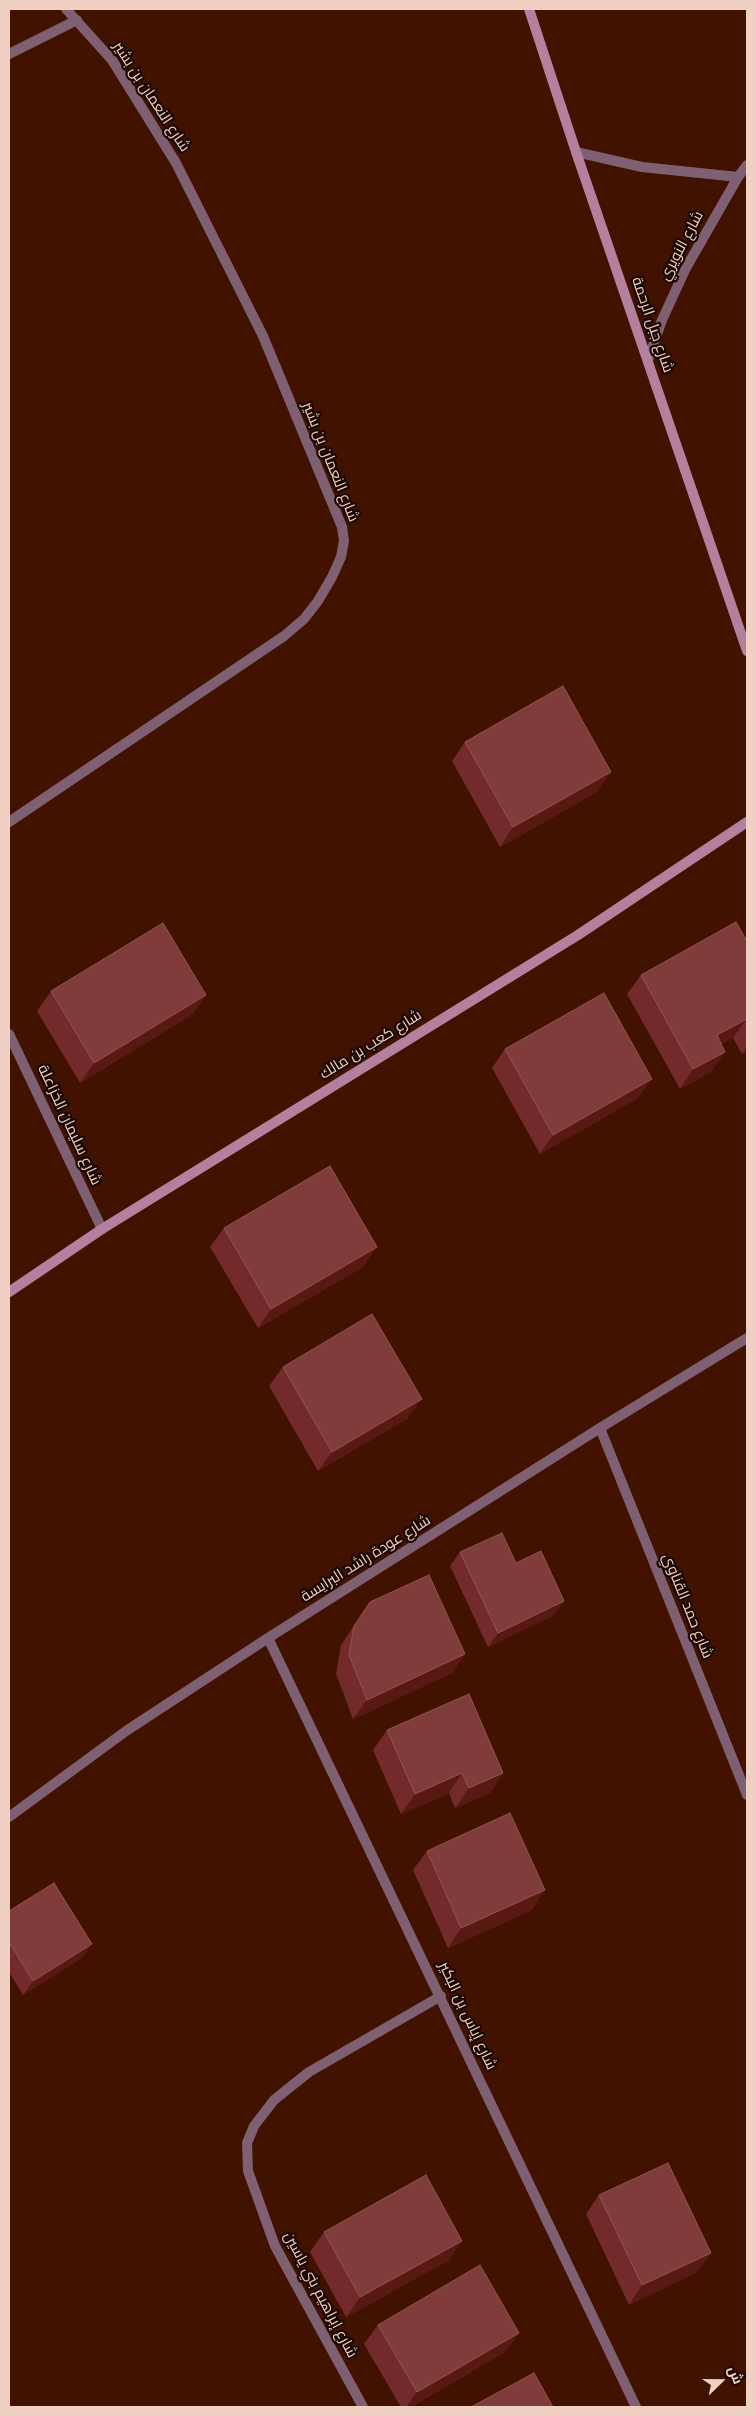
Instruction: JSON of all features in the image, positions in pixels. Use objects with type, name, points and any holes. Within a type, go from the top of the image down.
[{"type":"street","name":"شارع النعمان بن بشير","points":[[9,822],[284,636],[304,619],[318,601],[332,577],[344,541],[342,527],[263,336],[176,163],[112,60],[66,9]]},
{"type":"street","name":"شارع جبل الرحمة","points":[[529,9],[576,152],[747,650]]},
{"type":"street","points":[[9,54],[77,20]]},
{"type":"street","points":[[576,152],[642,167],[738,177]]},
{"type":"street","name":"شارع النويري","points":[[648,360],[662,320],[686,268],[738,177],[747,165]]},
{"type":"street","name":"شارع كعب بن مالك","points":[[9,1292],[102,1229],[578,936],[747,822]]},
{"type":"street","name":"شارع سليمان الخزاعلة","points":[[9,1034],[102,1229]]},
{"type":"street","name":"شارع عودة راشد البرايسة","points":[[9,1817],[126,1731],[268,1638],[600,1428],[747,1338]]},
{"type":"street","name":"شارع حمد القناوي","points":[[600,1428],[747,1795]]},
{"type":"street","name":"شارع إياس بن البكير","points":[[268,1638],[441,1996],[636,2407]]},
{"type":"street","name":"شارع إبراهيم بني ياسين","points":[[363,2407],[274,2246],[248,2171],[247,2143],[254,2126],[274,2100],[309,2072],[441,1996]]},
{"type":"building","points":[[563,686],[611,772],[513,827],[465,742]]},
{"type":"building","points":[[736,922],[747,941],[747,1019],[717,1035],[725,1052],[693,1069],[641,975]]},
{"type":"building","points":[[163,923],[206,995],[94,1063],[51,991]]},
{"type":"building","points":[[604,993],[652,1079],[553,1135],[505,1049]]},
{"type":"building","points":[[330,1166],[377,1247],[271,1309],[224,1228]]},
{"type":"building","points":[[372,1314],[422,1399],[332,1452],[283,1367]]},
{"type":"building","points":[[502,1533],[516,1563],[541,1551],[564,1601],[498,1633],[460,1552]]},
{"type":"building","points":[[429,1575],[465,1654],[367,1700],[349,1655],[354,1626],[370,1602]]},
{"type":"building","points":[[469,1694],[503,1773],[469,1788],[462,1773],[415,1794],[387,1730]]},
{"type":"building","points":[[510,1813],[545,1890],[461,1928],[427,1851]]},
{"type":"building","points":[[54,1883],[92,1944],[33,1981],[9,1942],[9,1911]]},
{"type":"building","points":[[668,2163],[711,2253],[642,2285],[599,2195]]},
{"type":"building","points":[[426,2175],[462,2241],[360,2297],[324,2232]]},
{"type":"building","points":[[480,2265],[519,2333],[417,2392],[378,2325]]},
{"type":"building","points":[[534,2373],[553,2407],[471,2407]]}]
